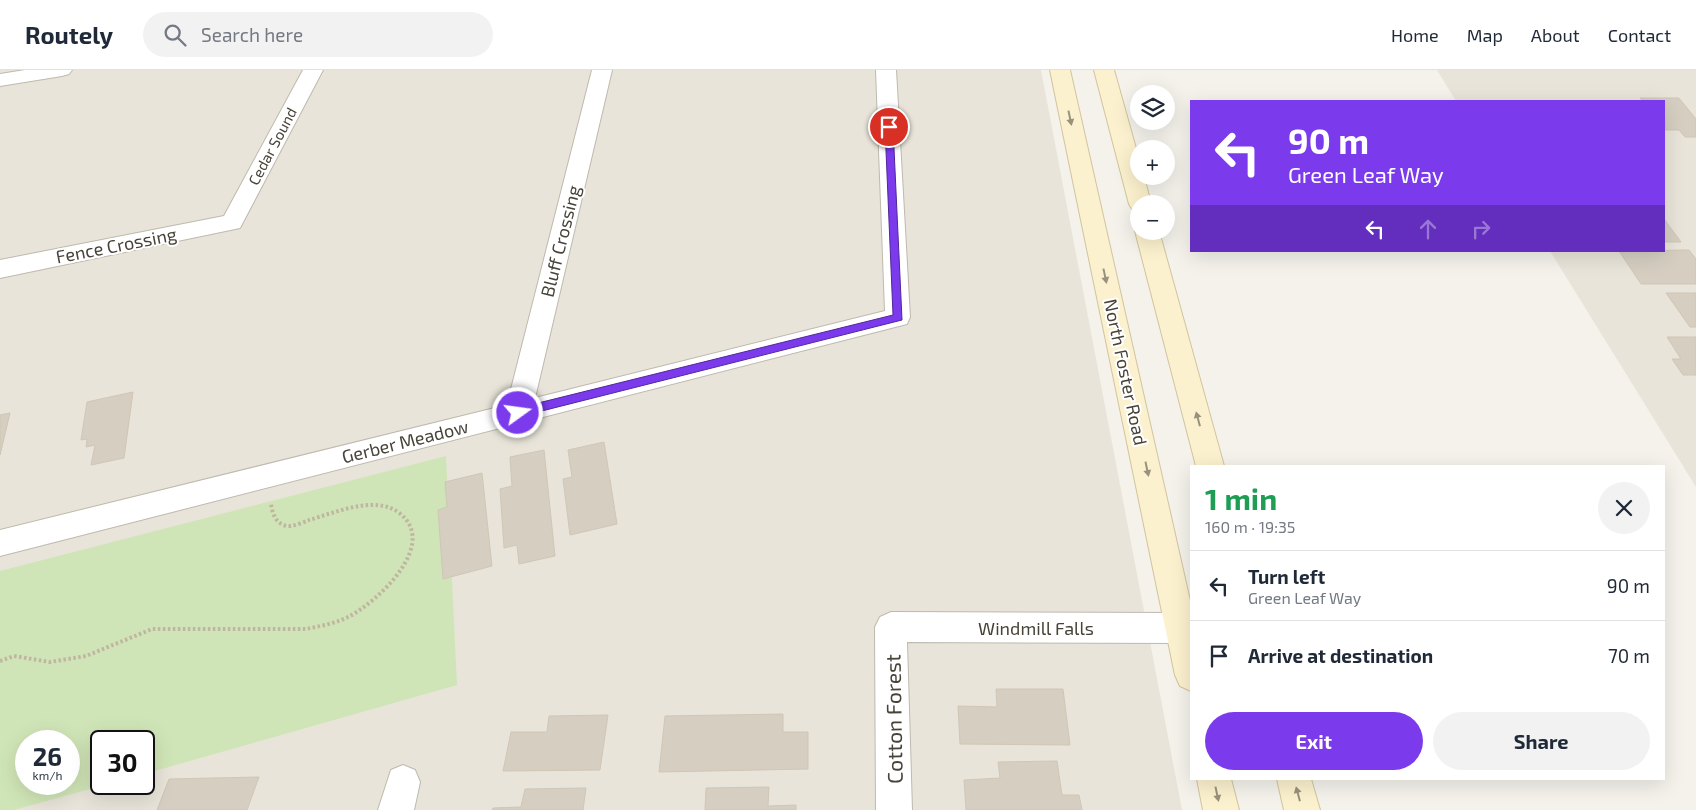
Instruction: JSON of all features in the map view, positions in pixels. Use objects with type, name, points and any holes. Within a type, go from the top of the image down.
[{"type":"main road","name":"North Foster Road","points":[[1060,70],[1190,670]]},
{"type":"main road","points":[[1104,70],[1138,195]]},
{"type":"main road","points":[[1149,240],[1210,465]]},
{"type":"main road","points":[[1214,780],[1221,810]]},
{"type":"main road","points":[[1294,780],[1302,810]]},
{"type":"street","points":[[0,80],[62,70]]},
{"type":"street","name":"Cedar Sound","points":[[232,222],[313,70]]},
{"type":"street","name":"Bluff Crossing","points":[[518,413],[602,70]]},
{"type":"street","name":"Gerber Meadow","points":[[0,543],[898,317],[886,70]]},
{"type":"street","name":"Fence Crossing","points":[[0,269],[232,222]]},
{"type":"street","name":"Windmill Falls","points":[[891,628],[1181,628]]},
{"type":"street","name":"Cotton Forest","points":[[891,628],[894,810]]},
{"type":"path","points":[[0,661],[14,656],[50,662],[86,656],[152,629],[306,629],[349,617],[374,600],[395,580],[407,558],[413,535],[411,524],[400,512],[382,505],[366,506],[290,526],[278,522],[272,513],[270,475]]},
{"type":"shaded area","points":[[0,70],[1041,70],[1182,810],[0,810]]},
{"type":"shaded area","points":[[1437,70],[1696,70],[1696,487],[1551,252],[1665,252],[1665,100],[1455,100]]},
{"type":"green space","points":[[446,456],[457,685],[155,771],[155,730],[90,730],[90,789],[80,792],[80,730],[15,730],[15,795],[68,795],[14,810],[0,810],[0,571]]},
{"type":"building","points":[[1640,98],[1679,98],[1696,119],[1696,137],[1685,137],[1679,130],[1665,130],[1665,100],[1642,100]]},
{"type":"building","points":[[1665,220],[1681,242],[1665,242]]},
{"type":"building","points":[[1665,250],[1689,250],[1696,259],[1696,284],[1641,284],[1620,252],[1665,252]]},
{"type":"building","points":[[1666,293],[1696,293],[1696,327],[1690,327]]},
{"type":"building","points":[[1667,337],[1696,337],[1696,375],[1683,375],[1672,359],[1681,359]]},
{"type":"building","points":[[133,392],[124,458],[91,465],[95,445],[86,447],[87,439],[81,440],[87,402]]},
{"type":"building","points":[[10,413],[0,455],[0,415]]},
{"type":"building","points":[[604,442],[617,524],[570,535],[563,479],[572,477],[568,450]]},
{"type":"building","points":[[544,450],[555,556],[519,564],[517,545],[504,548],[500,489],[512,486],[510,457]]},
{"type":"building","points":[[482,473],[492,566],[443,579],[438,510],[447,507],[445,482]]},
{"type":"building","points":[[996,689],[1063,689],[1070,745],[960,744],[958,706],[997,707]]},
{"type":"building","points":[[783,714],[783,732],[808,732],[808,769],[659,772],[665,716]]},
{"type":"building","points":[[608,715],[600,770],[503,771],[511,732],[547,732],[549,716]]},
{"type":"building","points":[[1057,761],[1062,795],[1079,795],[1082,810],[966,810],[964,780],[1000,778],[998,762]]},
{"type":"building","points":[[259,777],[247,810],[157,810],[169,779]]},
{"type":"building","points":[[769,787],[768,806],[796,805],[796,810],[705,810],[706,788]]},
{"type":"building","points":[[586,788],[583,810],[492,810],[493,808],[521,807],[525,789]]},
{"type":"route","points":[[518,413],[898,317],[889,127]]}]
